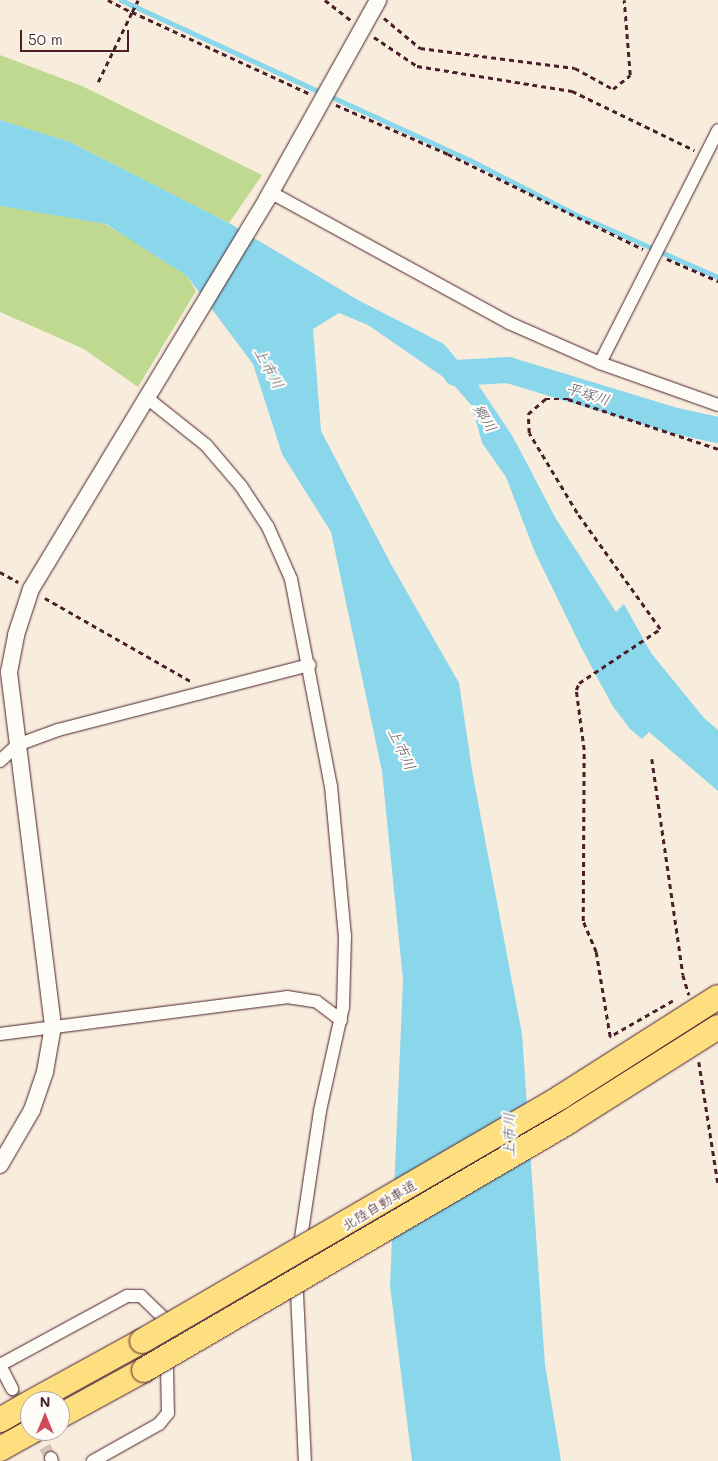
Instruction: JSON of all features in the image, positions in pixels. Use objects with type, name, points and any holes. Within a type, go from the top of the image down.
[{"type":"highway","name":"北陸自動車道","points":[[52,1391],[142,1341],[552,1102],[718,997]]},
{"type":"highway","name":"北陸自動車道","points":[[70,1411],[144,1370],[559,1127],[718,1027]]},
{"type":"highway","points":[[0,1420],[20,1397]]},
{"type":"highway","points":[[0,1449],[20,1438]]},
{"type":"street","points":[[0,1165],[32,1110],[45,1072],[53,1026],[47,957],[16,745],[9,672],[16,635],[31,590],[150,394],[324,100],[375,4]]},
{"type":"street","points":[[600,363],[718,130]]},
{"type":"street","points":[[268,195],[509,323],[600,363],[718,405]]},
{"type":"street","points":[[150,394],[206,445],[241,486],[268,528],[291,579],[310,665],[331,786],[345,936],[340,1020],[320,1112],[296,1272],[305,1461]]},
{"type":"street","points":[[0,760],[16,745],[58,730],[310,665]]},
{"type":"street","points":[[0,1034],[287,997],[317,1002],[340,1020]]},
{"type":"street","points":[[20,1395],[0,1365],[127,1296],[141,1296],[166,1320],[168,1413],[159,1424],[93,1461]]},
{"type":"path","points":[[108,0],[324,100],[448,154],[655,254],[718,281]]},
{"type":"path","points":[[98,82],[138,0]]},
{"type":"path","points":[[325,0],[353,22]]},
{"type":"path","points":[[375,4],[420,48],[575,68],[613,89],[630,76],[624,0]]},
{"type":"path","points":[[368,34],[417,66],[572,91],[706,155]]},
{"type":"path","points":[[688,992],[610,1037],[596,952],[583,920],[584,750],[576,690],[578,683],[592,676],[660,629],[577,513],[529,433],[528,414],[545,399],[568,399],[718,449]]},
{"type":"path","points":[[0,572],[208,692]]},
{"type":"path","points":[[652,759],[683,975],[690,1002]]},
{"type":"path","points":[[699,1060],[718,1184]]},
{"type":"green space","points":[[0,55],[82,86],[262,175],[229,223],[70,142],[0,120]]},
{"type":"green space","points":[[0,206],[103,223],[184,271],[196,291],[138,387],[84,349],[0,312]]},
{"type":"water","points":[[0,120],[70,142],[229,223],[358,300],[444,344],[479,386],[513,437],[556,519],[616,612],[624,604],[651,653],[704,718],[718,730],[718,791],[649,732],[642,739],[630,729],[612,705],[581,647],[534,550],[506,477],[482,443],[472,406],[452,383],[368,325],[339,313],[313,329],[321,431],[392,566],[459,683],[473,776],[522,1034],[545,1365],[561,1461],[412,1461],[390,1286],[403,980],[382,771],[331,532],[282,454],[253,364],[187,276],[106,224],[0,206]]},
{"type":"waterway","points":[[121,0],[322,93]]},
{"type":"waterway","points":[[330,96],[470,160],[575,214],[718,277]]},
{"type":"waterway","name":"平塚川","points":[[456,373],[508,370],[676,421],[718,430]]},
{"type":"tunnel","points":[[12,1389],[20,1403]]},
{"type":"tunnel","points":[[42,1441],[51,1458]]},
{"type":"water label","name":"上市川","points":[[269,368]]},
{"type":"water label","name":"郷川","points":[[485,418]]},
{"type":"water label","name":"上市川","points":[[402,749]]},
{"type":"water label","name":"上市川","points":[[509,1135]]}]
